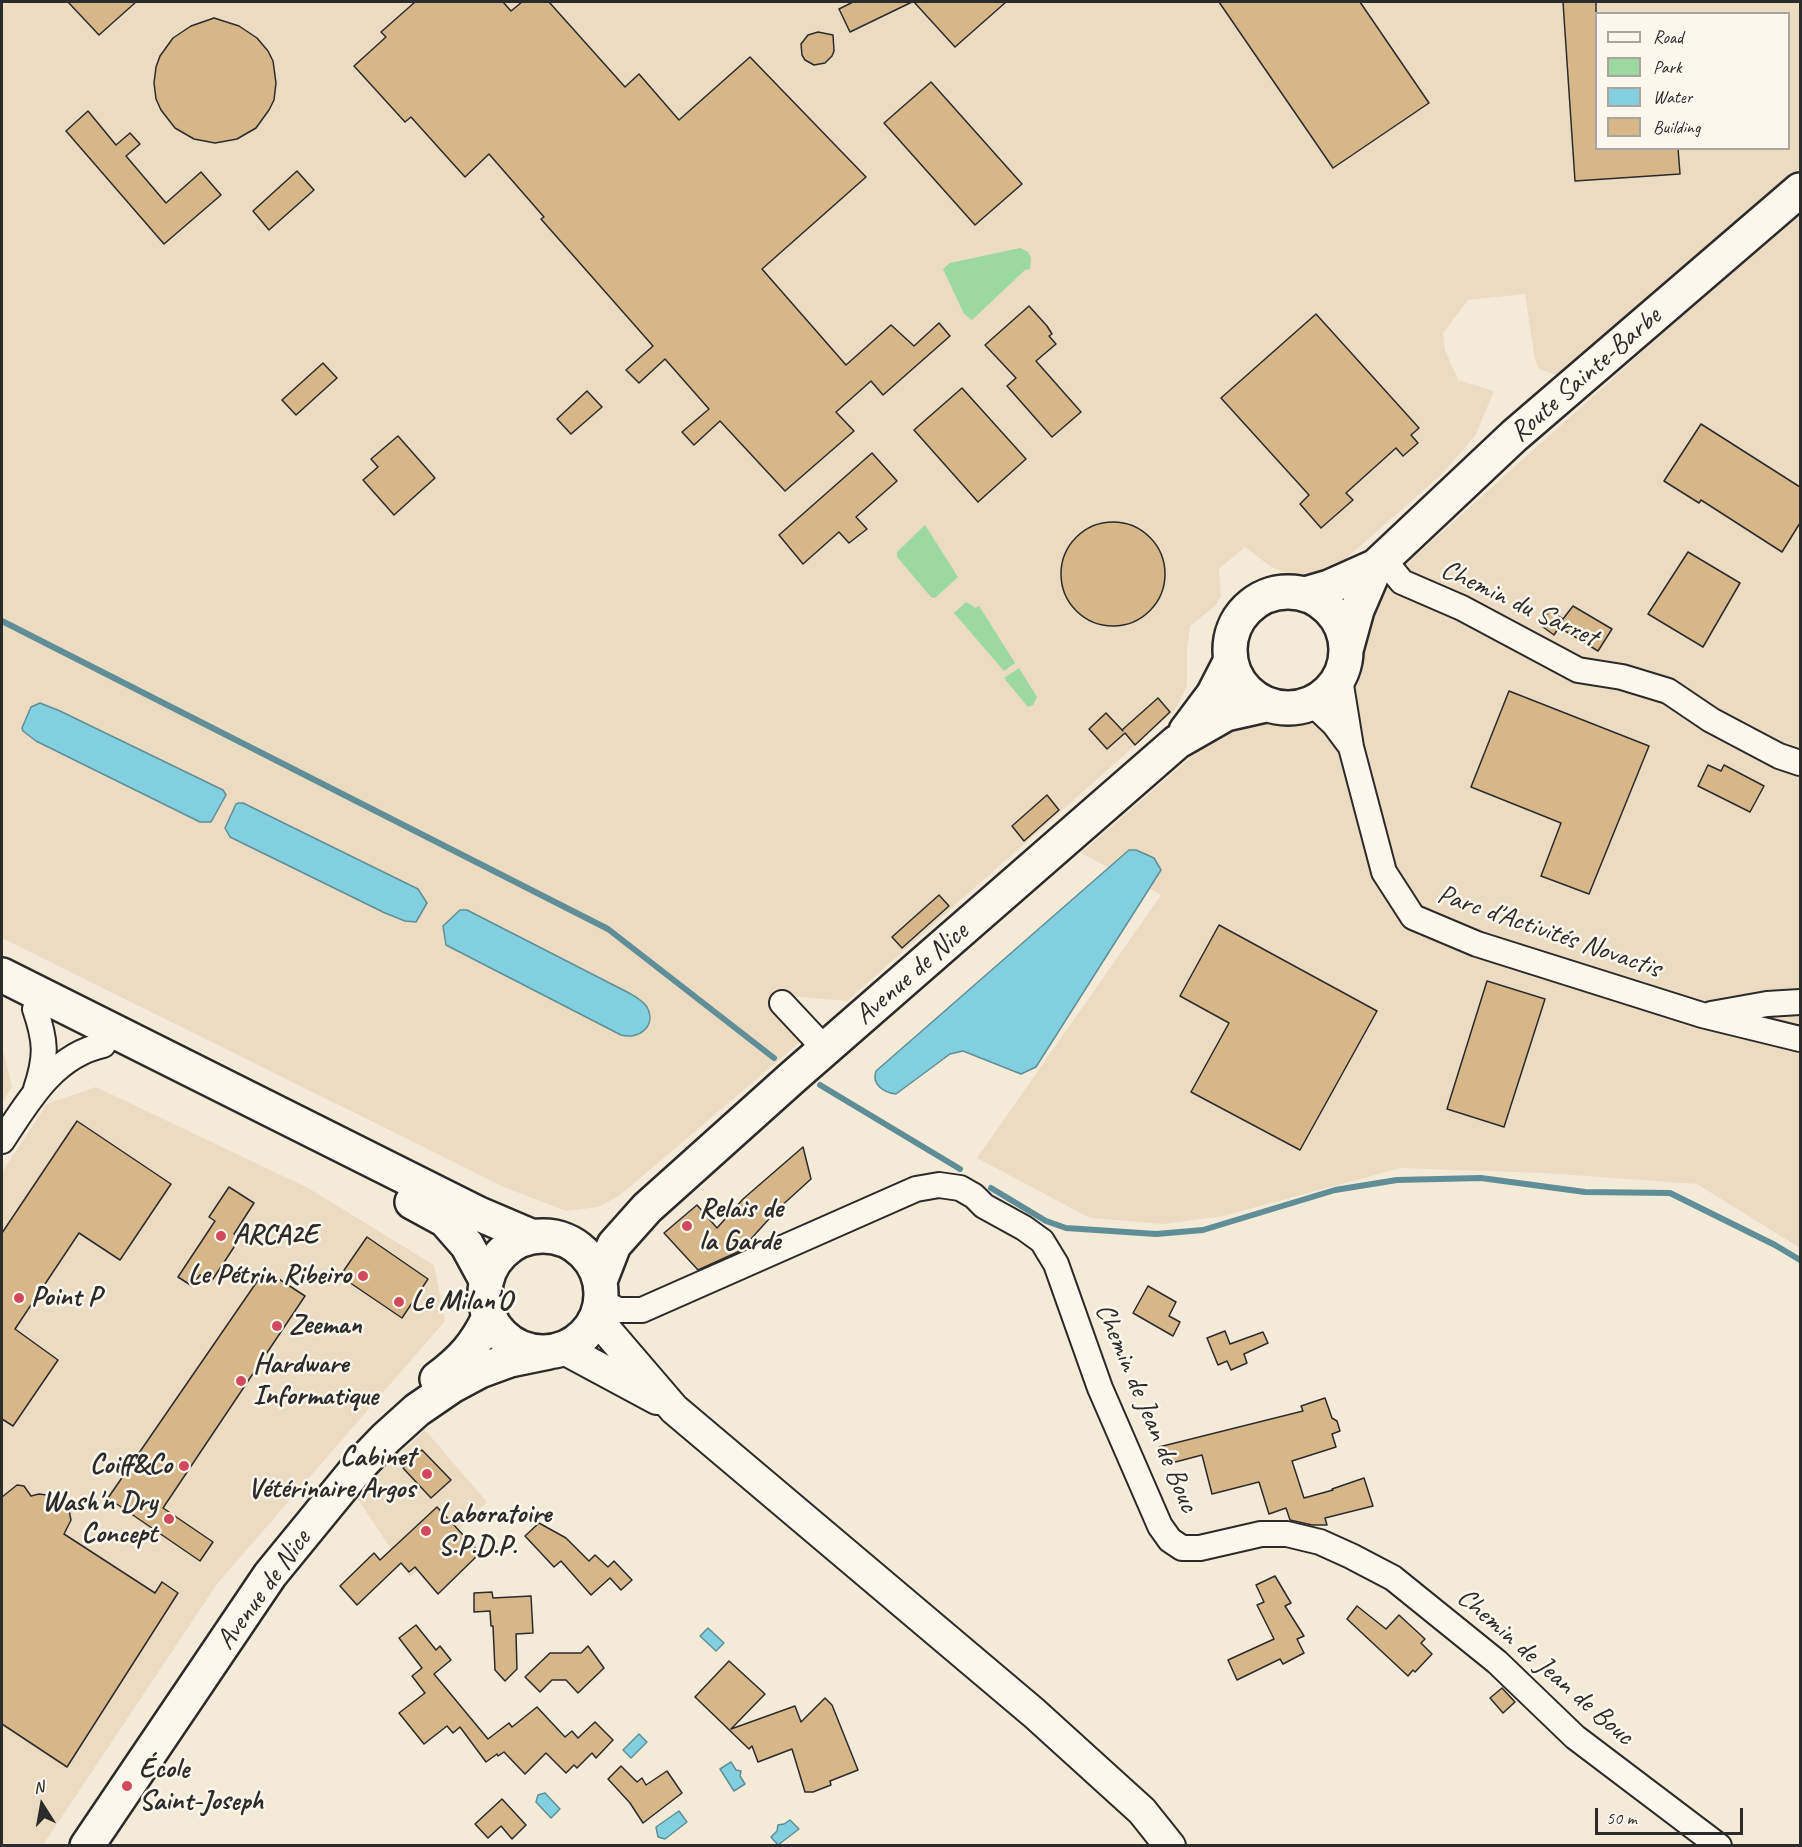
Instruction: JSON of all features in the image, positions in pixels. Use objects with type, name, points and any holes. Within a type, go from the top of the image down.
[{"type":"main road","name":"Route Sainte-Barbe","points":[[1305,594],[1329,586],[1379,562],[1514,436],[1800,190]]},
{"type":"main road","name":"Route Sainte-Barbe","points":[[1343,664],[1357,610],[1379,562]]},
{"type":"main road","points":[[1283,592],[1305,594],[1322,603],[1335,615],[1343,632],[1343,664],[1324,699],[1313,704],[1284,709],[1266,705],[1242,688],[1230,662],[1230,638],[1236,622],[1247,608],[1262,598],[1283,592]]},
{"type":"main road","name":"Avenue de Nice","points":[[1177,742],[1213,695],[1230,662]]},
{"type":"main road","name":"Avenue de Nice","points":[[599,1300],[614,1245],[647,1208],[807,1065],[1177,742],[1226,714],[1266,705]]},
{"type":"main road","points":[[2,975],[468,1208],[533,1237]]},
{"type":"main road","points":[[2,993],[445,1220],[467,1245],[486,1280]]},
{"type":"main road","name":"Avenue de Nice","points":[[567,1242],[602,1232],[647,1208]]},
{"type":"main road","points":[[533,1237],[551,1237],[567,1242],[582,1251],[593,1265],[599,1300],[584,1336],[557,1351],[525,1350],[503,1337],[489,1317],[484,1299],[486,1280],[493,1265],[503,1252],[517,1242],[533,1237]]},
{"type":"main road","name":"Avenue de Nice","points":[[71,1845],[257,1572],[368,1441],[421,1390],[454,1366],[470,1350],[489,1317]]},
{"type":"main road","name":"Avenue de Nice","points":[[87,1845],[270,1575],[360,1465],[417,1410],[452,1386],[480,1371],[510,1360],[557,1351]]},
{"type":"street","name":"Chemin du Sarret","points":[[1379,562],[1402,582],[1462,608],[1578,670],[1623,677],[1668,691],[1711,720],[1779,756],[1800,763]]},
{"type":"street","name":"Parc d'Activités Novactis","points":[[1343,664],[1351,747],[1384,872],[1413,917],[1478,944],[1702,1016],[1800,1039]]},
{"type":"street","name":"Parc d'Activités Novactis","points":[[1313,704],[1334,724],[1351,747]]},
{"type":"street","name":"Parc d'Activités Novactis","points":[[1702,1016],[1767,1004],[1800,1002]]},
{"type":"street","points":[[782,1003],[807,1065]]},
{"type":"street","points":[[34,1094],[45,1055],[42,1030],[35,1009]]},
{"type":"street","points":[[2,1142],[49,1076],[83,1051],[103,1045]]},
{"type":"street","name":"Chemin de Jean de Bouc","points":[[599,1300],[618,1311],[642,1310],[916,1188],[939,1185],[960,1188],[974,1196],[984,1206],[1024,1228],[1042,1241],[1056,1264],[1100,1388],[1160,1526],[1170,1540],[1182,1548],[1200,1548],[1262,1534],[1287,1534],[1320,1542],[1394,1578],[1497,1662],[1575,1737],[1719,1845]]},
{"type":"street","points":[[599,1300],[674,1409]]},
{"type":"street","points":[[557,1351],[674,1409],[1034,1713],[1142,1811],[1170,1845]]},
{"type":"shaded area","points":[[2,2],[1800,2],[1800,169],[1572,368],[1556,375],[1539,369],[1535,360],[1525,294],[1468,300],[1443,333],[1445,350],[1458,380],[1494,391],[1475,436],[1441,475],[1332,571],[1312,576],[1292,575],[1271,567],[1245,547],[1219,569],[1221,596],[1215,606],[1190,626],[1187,686],[1175,710],[847,1001],[791,996],[774,1011],[800,1042],[619,1196],[598,1207],[566,1211],[504,1187],[2,938]]},
{"type":"shaded area","points":[[1800,210],[1800,1248],[1697,1184],[1544,1173],[1400,1168],[1223,1216],[1163,1224],[1090,1218],[977,1158],[1161,895],[1081,853],[1222,730],[1258,713],[1314,724],[1351,698],[1351,673],[1358,648],[1383,585]]},
{"type":"shaded area","points":[[2,1045],[12,1087],[2,1103]]},
{"type":"shaded area","points":[[96,1087],[308,1188],[434,1265],[445,1321],[217,1584],[43,1845],[2,1846],[2,1172],[47,1104]]},
{"type":"shaded area","points":[[425,1430],[487,1502],[410,1577],[355,1495]]},
{"type":"green space","points":[[1020,248],[1028,252],[1031,258],[1030,269],[1025,270],[972,320],[964,314],[943,269],[950,263]]},
{"type":"green space","points":[[925,525],[958,577],[935,598],[931,597],[897,557],[897,552]]},
{"type":"green space","points":[[966,602],[976,608],[979,606],[1015,663],[1004,671],[954,613]]},
{"type":"green space","points":[[1019,668],[1037,697],[1033,705],[1028,707],[1004,678]]},
{"type":"water","points":[[40,703],[223,790],[226,795],[211,822],[200,822],[36,741],[22,728],[31,707]]},
{"type":"water","points":[[239,803],[418,889],[427,903],[416,922],[405,921],[385,913],[230,837],[225,828],[236,804]]},
{"type":"water","points":[[1129,850],[1136,850],[1154,858],[1161,870],[1036,1067],[1021,1074],[963,1051],[950,1054],[896,1094],[887,1092],[877,1084],[876,1071]]},
{"type":"water","points":[[460,910],[467,910],[631,994],[647,1007],[650,1020],[648,1026],[634,1035],[621,1035],[446,945],[443,926]]},
{"type":"water","points":[[708,1628],[724,1643],[716,1651],[700,1636]]},
{"type":"water","points":[[639,1734],[647,1742],[631,1758],[623,1750]]},
{"type":"water","points":[[731,1762],[736,1770],[741,1771],[740,1776],[745,1784],[734,1791],[720,1769]]},
{"type":"water","points":[[545,1793],[560,1809],[551,1818],[536,1802],[538,1795]]},
{"type":"water","points":[[679,1811],[687,1822],[665,1839],[658,1837],[656,1827]]},
{"type":"water","points":[[790,1820],[799,1829],[778,1845],[771,1837],[777,1831],[778,1825]]},
{"type":"building","points":[[68,2],[136,2],[99,35]]},
{"type":"building","points":[[415,2],[503,2],[511,11],[522,2],[549,2],[625,87],[639,74],[679,120],[750,57],[866,177],[762,269],[846,365],[891,325],[914,346],[939,323],[950,336],[883,395],[871,381],[836,412],[854,431],[785,491],[720,421],[694,445],[682,432],[709,409],[665,359],[639,383],[626,370],[653,346],[541,219],[544,217],[489,154],[465,177],[411,117],[405,122],[354,66],[386,37],[381,32]]},
{"type":"building","points":[[853,2],[912,2],[850,32],[839,9]]},
{"type":"building","points":[[914,2],[1006,2],[955,47]]},
{"type":"building","points":[[1219,2],[1360,2],[1429,103],[1333,168]]},
{"type":"building","points":[[1563,2],[1596,2],[1595,150],[1678,150],[1680,174],[1575,181]]},
{"type":"building","points":[[214,18],[239,26],[257,38],[273,61],[276,83],[274,100],[256,128],[237,139],[215,143],[194,139],[175,128],[161,110],[156,99],[154,83],[160,56],[173,38],[191,26]]},
{"type":"building","points":[[818,32],[833,35],[834,51],[825,63],[814,65],[805,60],[801,44],[808,35]]},
{"type":"building","points":[[931,82],[1022,184],[975,225],[884,123]]},
{"type":"building","points":[[88,111],[116,145],[130,133],[140,144],[126,156],[166,203],[201,172],[221,195],[164,244],[66,131]]},
{"type":"building","points":[[297,171],[314,190],[269,230],[253,211]]},
{"type":"building","points":[[1029,306],[1047,326],[1052,334],[1049,336],[1056,344],[1036,361],[1081,412],[1052,437],[1007,386],[1016,378],[985,345]]},
{"type":"building","points":[[1316,314],[1419,428],[1411,435],[1418,443],[1403,456],[1396,448],[1346,493],[1353,500],[1321,528],[1300,504],[1309,495],[1221,398]]},
{"type":"building","points":[[323,363],[337,378],[296,415],[282,400]]},
{"type":"building","points":[[962,388],[1026,459],[978,502],[914,430]]},
{"type":"building","points":[[587,391],[602,407],[571,434],[557,419]]},
{"type":"building","points":[[1701,424],[1800,487],[1800,523],[1782,552],[1701,500],[1699,503],[1664,481]]},
{"type":"building","points":[[398,436],[435,478],[394,515],[363,480],[378,467],[371,459]]},
{"type":"building","points":[[872,453],[897,481],[856,517],[867,529],[849,543],[839,532],[803,564],[779,535]]},
{"type":"building","points":[[1113,522],[1133,526],[1150,537],[1161,554],[1165,574],[1161,594],[1150,611],[1133,622],[1113,626],[1093,622],[1076,611],[1065,594],[1061,574],[1065,554],[1076,537],[1093,526]]},
{"type":"building","points":[[1688,552],[1740,583],[1703,647],[1648,614]]},
{"type":"building","points":[[1573,606],[1612,629],[1598,651],[1559,627],[1554,635],[1539,624],[1550,610],[1563,619]]},
{"type":"building","points":[[1509,691],[1649,746],[1589,894],[1541,876],[1561,823],[1471,787]]},
{"type":"building","points":[[1158,698],[1170,712],[1135,745],[1125,733],[1107,749],[1089,729],[1106,713],[1122,730]]},
{"type":"building","points":[[1708,765],[1721,771],[1724,765],[1764,786],[1750,812],[1698,786]]},
{"type":"building","points":[[1047,795],[1059,810],[1024,841],[1012,826]]},
{"type":"building","points":[[939,895],[949,906],[902,948],[892,937]]},
{"type":"building","points":[[1219,925],[1377,1011],[1300,1150],[1191,1092],[1229,1023],[1180,996]]},
{"type":"building","points":[[1487,981],[1545,999],[1504,1127],[1447,1109]]},
{"type":"building","name":"Point P","points":[[77,1121],[171,1184],[120,1260],[79,1233],[15,1329],[58,1360],[13,1426],[2,1419],[2,1233]]},
{"type":"building","points":[[803,1147],[811,1179],[778,1209],[740,1251],[698,1270],[664,1233],[697,1205],[717,1228],[743,1199]]},
{"type":"building","name":"ARCA2E","points":[[229,1187],[254,1203],[234,1234],[240,1238],[211,1282],[200,1275],[192,1286],[178,1277],[215,1221],[209,1217]]},
{"type":"building","points":[[367,1237],[428,1279],[402,1318],[340,1276]]},
{"type":"building","points":[[265,1270],[305,1296],[163,1508],[213,1542],[200,1561],[108,1498]]},
{"type":"building","points":[[1148,1286],[1176,1302],[1169,1316],[1180,1322],[1173,1336],[1133,1313]]},
{"type":"building","points":[[1225,1331],[1230,1344],[1263,1332],[1268,1343],[1244,1354],[1247,1363],[1231,1370],[1227,1361],[1218,1365],[1207,1338]]},
{"type":"building","points":[[1325,1398],[1332,1418],[1337,1421],[1340,1431],[1332,1434],[1336,1447],[1292,1461],[1304,1498],[1364,1478],[1373,1506],[1325,1518],[1327,1525],[1312,1525],[1290,1520],[1286,1508],[1269,1514],[1259,1482],[1212,1494],[1202,1455],[1164,1465],[1159,1447],[1303,1411],[1301,1406]]},
{"type":"building","name":"Cabinet Vétérinaire Argos","points":[[422,1450],[451,1480],[431,1498],[403,1468]]},
{"type":"building","points":[[17,1485],[24,1486],[31,1496],[46,1495],[54,1507],[69,1510],[71,1520],[64,1534],[155,1593],[162,1582],[178,1593],[67,1767],[2,1724],[2,1497]]},
{"type":"building","points":[[437,1507],[480,1553],[438,1594],[415,1567],[409,1572],[401,1563],[357,1605],[340,1586],[374,1553],[380,1560]]},
{"type":"building","points":[[539,1523],[566,1538],[589,1561],[595,1555],[608,1567],[614,1561],[632,1580],[621,1590],[610,1578],[591,1595],[561,1561],[554,1567],[525,1536]]},
{"type":"building","points":[[1275,1576],[1291,1603],[1285,1606],[1304,1636],[1297,1639],[1304,1653],[1283,1664],[1280,1659],[1237,1680],[1228,1660],[1274,1639],[1257,1605],[1264,1602],[1256,1585]]},
{"type":"building","points":[[492,1592],[493,1598],[531,1596],[533,1633],[516,1634],[517,1669],[505,1681],[495,1670],[490,1611],[474,1612],[474,1593]]},
{"type":"building","points":[[1357,1606],[1386,1629],[1399,1615],[1425,1639],[1421,1643],[1432,1654],[1408,1676],[1347,1619]]},
{"type":"building","points":[[416,1625],[436,1650],[440,1646],[451,1660],[434,1674],[488,1739],[509,1723],[512,1727],[537,1707],[565,1737],[572,1731],[578,1738],[595,1722],[613,1740],[596,1758],[592,1753],[577,1768],[574,1765],[566,1773],[546,1753],[525,1774],[504,1752],[486,1762],[460,1727],[453,1733],[447,1726],[424,1744],[399,1713],[425,1693],[412,1676],[422,1668],[399,1638]]},
{"type":"building","points":[[588,1646],[604,1668],[578,1693],[566,1680],[552,1680],[540,1692],[525,1677],[550,1653],[581,1653]]},
{"type":"building","points":[[729,1661],[765,1694],[731,1729],[795,1706],[801,1722],[825,1698],[832,1705],[858,1770],[830,1781],[831,1785],[813,1792],[805,1792],[792,1749],[758,1762],[752,1746],[749,1749],[695,1697]]},
{"type":"building","points":[[1502,1688],[1515,1702],[1503,1713],[1490,1698]]},
{"type":"building","points":[[621,1766],[637,1782],[642,1778],[646,1785],[667,1771],[682,1793],[643,1823],[630,1803],[608,1779]]},
{"type":"building","points":[[502,1799],[526,1825],[512,1839],[501,1826],[488,1838],[475,1824]]},
{"type":"waterway","points":[[2,621],[608,929],[774,1058]]},
{"type":"waterway","points":[[820,1085],[960,1169]]},
{"type":"waterway","points":[[991,1188],[1046,1221],[1066,1228],[1156,1234],[1203,1230],[1335,1190],[1397,1180],[1481,1178],[1585,1192],[1670,1193],[1775,1245],[1800,1260]]},
{"type":"place","name":"Relais de la Garde","points":[[687,1226]]},
{"type":"place","name":"ARCA2E","points":[[221,1236]]},
{"type":"place","name":"Le Pétrin Ribeiro","points":[[363,1276]]},
{"type":"place","name":"Point P","points":[[19,1298]]},
{"type":"place","name":"Le Milan'O","points":[[399,1302]]},
{"type":"place","name":"Zeeman","points":[[277,1326]]},
{"type":"place","name":"Hardware Informatique","points":[[241,1381]]},
{"type":"place","name":"Coiff&Co","points":[[184,1466]]},
{"type":"place","name":"Cabinet Vétérinaire Argos","points":[[427,1474]]},
{"type":"place","name":"Wash'n Dry Concept","points":[[169,1519]]},
{"type":"place","name":"Laboratoire S.P.D.P.","points":[[426,1531]]},
{"type":"place","name":"École Saint-Joseph","points":[[127,1786]]}]
